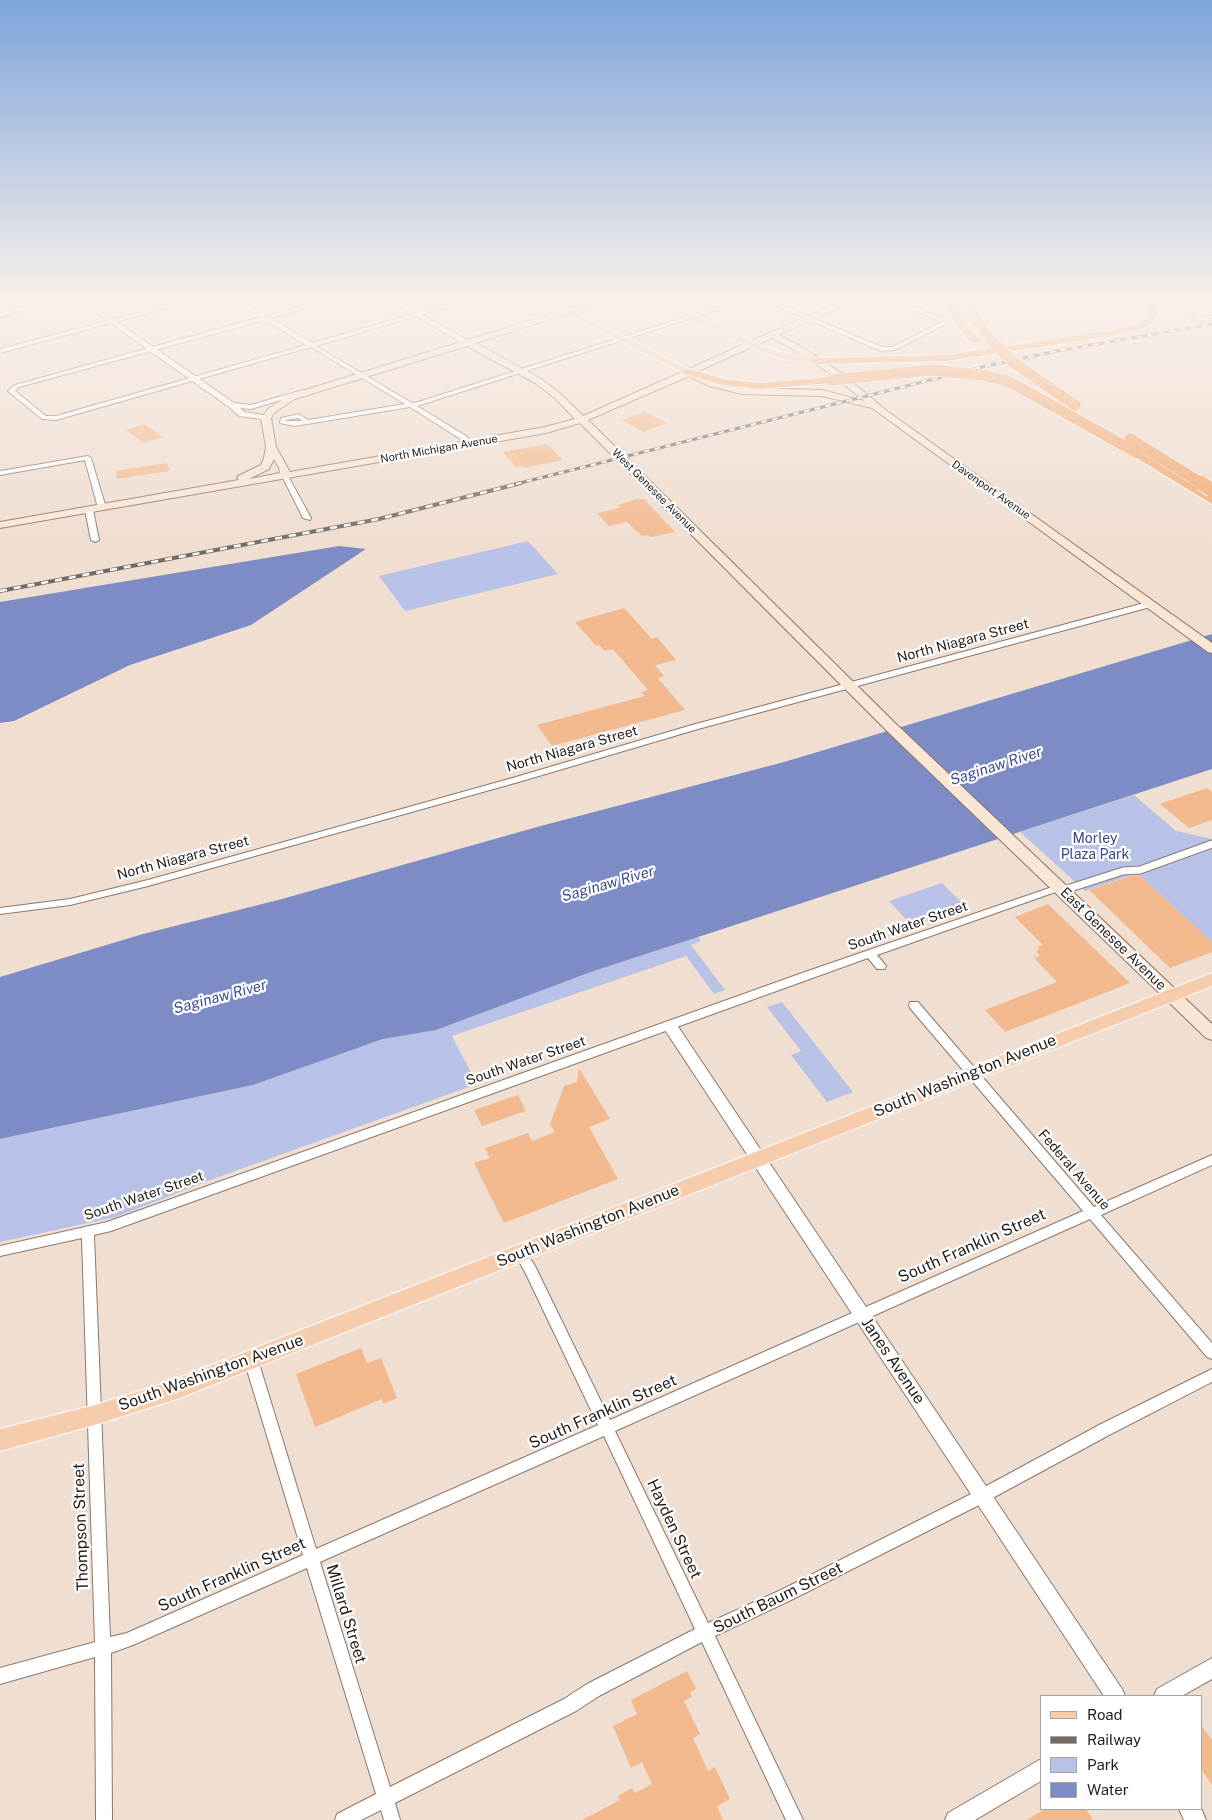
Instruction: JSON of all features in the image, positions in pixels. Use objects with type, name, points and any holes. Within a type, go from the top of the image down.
[{"type":"highway","points":[[731,383],[759,386],[795,383]]},
{"type":"highway","points":[[1006,383],[1019,387],[1138,453]]},
{"type":"highway","points":[[1028,383],[1212,500]]},
{"type":"highway","points":[[1042,383],[1212,490]]},
{"type":"main road","points":[[209,489],[248,477],[264,467],[270,458],[271,447],[266,418],[277,405],[302,392],[332,383]]},
{"type":"main road","name":"West Genesee Avenue","points":[[540,383],[550,389],[890,726]]},
{"type":"main road","name":"North Michigan Avenue","points":[[0,525],[546,430],[581,420],[664,383]]},
{"type":"main road","points":[[714,383],[725,388],[748,392],[815,393],[839,396],[866,404],[884,413]]},
{"type":"main road","name":"Davenport Avenue","points":[[848,383],[884,413],[1212,649]]},
{"type":"main road","points":[[271,447],[284,468],[285,476]]},
{"type":"main road","name":"East Genesee Avenue","points":[[890,726],[1212,1034]]},
{"type":"main road","name":"South Washington Avenue","points":[[0,1440],[95,1415],[172,1391],[520,1254],[756,1158],[1212,979]]},
{"type":"street","points":[[28,383],[17,386],[11,391],[44,418],[56,418],[180,383]]},
{"type":"street","points":[[200,383],[242,414],[266,418]]},
{"type":"street","points":[[372,383],[464,437],[470,444]]},
{"type":"street","points":[[307,422],[410,405],[481,383]]},
{"type":"street","points":[[232,405],[251,407],[302,392]]},
{"type":"street","points":[[0,473],[88,458],[102,508]]},
{"type":"street","points":[[285,476],[307,518]]},
{"type":"street","points":[[89,510],[95,540]]},
{"type":"street","name":"North Niagara Street","points":[[0,911],[70,902],[148,882],[525,777],[695,727],[1151,604]]},
{"type":"street","points":[[1059,889],[1123,871],[1140,870],[1212,844]]},
{"type":"street","name":"South Water Street","points":[[0,1251],[107,1227],[1059,889]]},
{"type":"street","points":[[871,955],[881,966]]},
{"type":"street","name":"Federal Avenue","points":[[914,1005],[1212,1353]]},
{"type":"street","name":"Janes Avenue","points":[[670,1026],[756,1158],[1115,1695]]},
{"type":"street","name":"South Franklin Street","points":[[0,1676],[128,1640],[1212,1160]]},
{"type":"street","name":"Thompson Street","points":[[87,1232],[89,1244],[103,1647],[104,1820]]},
{"type":"street","name":"Hayden Street","points":[[520,1254],[532,1270],[795,1820]]},
{"type":"street","name":"Millard Street","points":[[251,1360],[392,1820]]},
{"type":"street","name":"South Baum Street","points":[[343,1820],[704,1633],[786,1595],[982,1496],[1106,1429],[1212,1375]]},
{"type":"street","points":[[1166,1695],[1212,1668]]},
{"type":"street","points":[[955,1820],[1040,1770]]},
{"type":"green space","points":[[528,541],[558,574],[405,611],[379,576]]},
{"type":"green space","name":"Morley Plaza Park","points":[[1134,795],[1176,831],[1212,839],[1212,942],[1137,873],[1085,891],[1020,832]]},
{"type":"green space","points":[[942,883],[966,907],[912,926],[889,901]]},
{"type":"green space","points":[[698,937],[701,941],[691,945],[725,990],[714,994],[686,956],[452,1036],[477,1084],[213,1179],[116,1217],[0,1242],[0,1139],[253,1085],[383,1039],[436,1029],[591,972]]},
{"type":"green space","points":[[782,1002],[853,1092],[827,1102],[791,1055],[801,1051],[767,1007]]},
{"type":"water","points":[[339,546],[366,549],[251,625],[130,665],[14,721],[0,723],[0,602]]},
{"type":"water","name":"Saginaw River","points":[[1212,634],[1212,769],[591,972],[436,1030],[383,1039],[253,1085],[0,1139],[0,977],[143,934],[282,899],[537,827],[784,762]]},
{"type":"building","points":[[645,412],[667,423],[643,432],[622,420]]},
{"type":"building","points":[[144,424],[163,437],[143,443],[126,430]]},
{"type":"building","points":[[547,444],[563,460],[524,468],[523,466],[516,467],[503,452]]},
{"type":"building","points":[[167,463],[170,471],[117,479],[116,471]]},
{"type":"building","points":[[636,499],[644,499],[675,532],[651,537],[648,535],[642,536],[627,522],[609,526],[597,513],[620,508],[618,505]]},
{"type":"building","points":[[624,608],[652,639],[657,637],[676,660],[655,665],[664,676],[658,678],[685,710],[552,746],[537,725],[645,696],[641,692],[648,690],[613,649],[605,651],[599,645],[596,646],[575,622]]},
{"type":"building","points":[[1207,788],[1212,792],[1212,820],[1189,828],[1160,804]]},
{"type":"building","points":[[1139,875],[1212,942],[1212,952],[1170,968],[1089,890],[1130,876]]},
{"type":"building","points":[[1048,904],[1130,983],[1005,1032],[985,1010],[1057,982],[1034,958],[1040,956],[1036,951],[1040,949],[1037,947],[1043,945],[1015,917]]},
{"type":"building","points":[[579,1068],[610,1119],[589,1127],[618,1179],[504,1223],[474,1163],[490,1158],[485,1148],[528,1133],[532,1141],[555,1132],[550,1124],[564,1086],[577,1082]]},
{"type":"building","points":[[518,1095],[526,1111],[482,1126],[474,1110]]},
{"type":"building","points":[[361,1348],[367,1363],[381,1358],[397,1398],[383,1404],[382,1399],[315,1427],[296,1374]]},
{"type":"building","points":[[687,1671],[696,1689],[690,1692],[692,1697],[684,1701],[700,1734],[693,1738],[708,1771],[715,1767],[730,1799],[717,1806],[723,1820],[582,1820],[620,1800],[618,1796],[632,1788],[635,1793],[652,1784],[642,1762],[631,1768],[613,1726],[637,1714],[631,1700]]},
{"type":"building","points":[[1202,1726],[1212,1740],[1212,1785],[1202,1770]]},
{"type":"building","points":[[1043,1810],[1087,1810],[1093,1820],[1027,1820]]},
{"type":"railway","points":[[516,484],[919,383]]},
{"type":"railway","points":[[0,591],[379,519],[521,483]]}]
